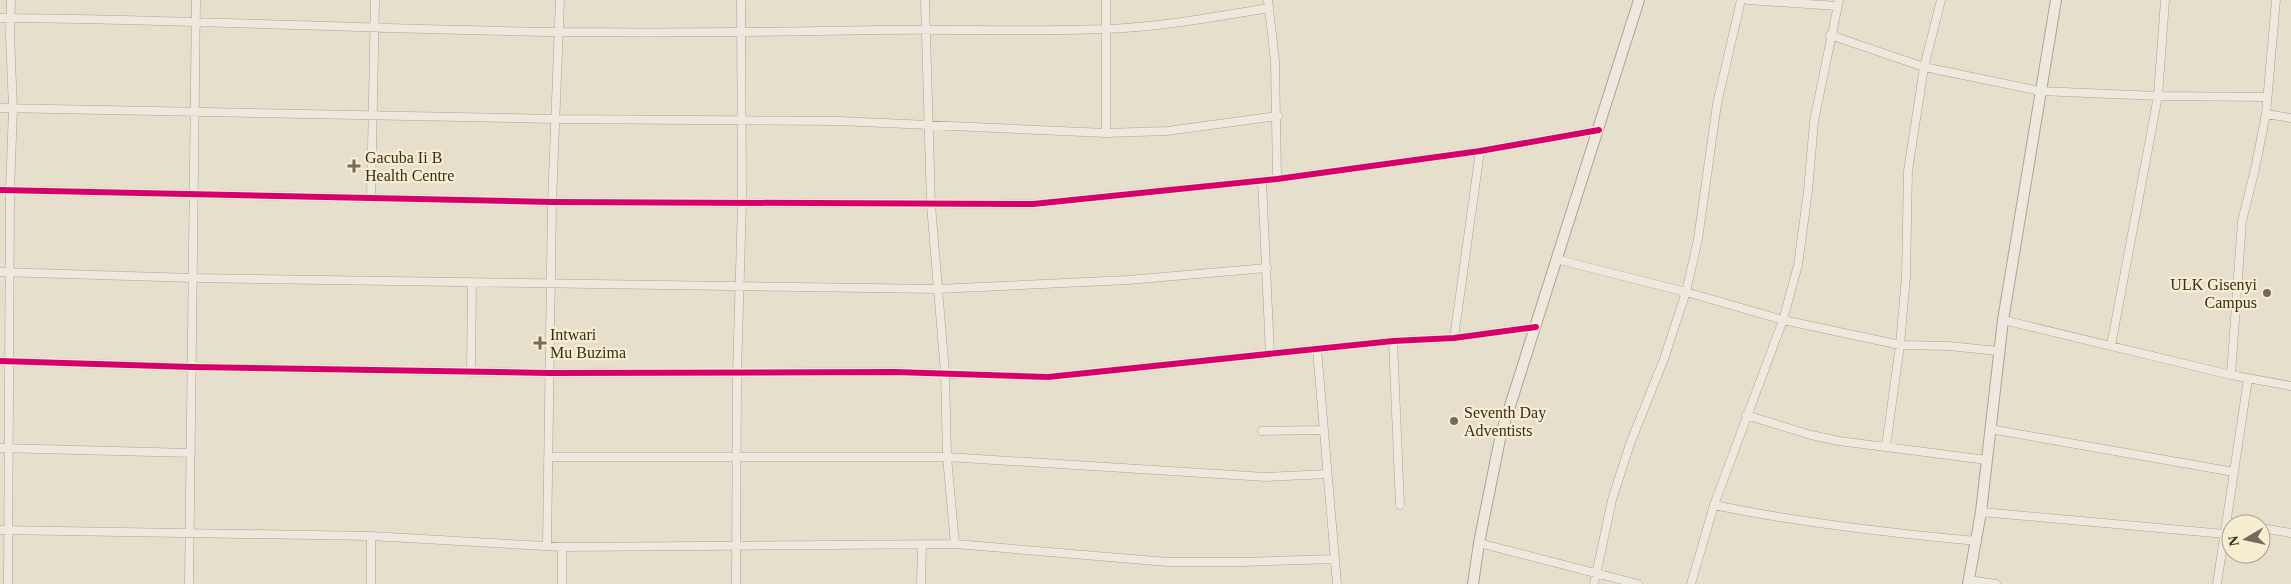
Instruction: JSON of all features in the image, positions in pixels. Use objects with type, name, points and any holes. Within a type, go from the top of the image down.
[{"type":"street","points":[[8,584],[4,530],[9,449],[10,190],[13,109],[11,0]]},
{"type":"street","points":[[189,584],[193,278],[192,194],[196,0]]},
{"type":"street","points":[[371,198],[376,27],[375,0]]},
{"type":"street","points":[[547,545],[552,202],[560,0]]},
{"type":"street","points":[[736,584],[737,373],[742,203],[741,0]]},
{"type":"street","points":[[925,0],[931,205],[945,373],[947,457],[955,544]]},
{"type":"street","points":[[1106,0],[1106,134]]},
{"type":"street","points":[[1473,584],[1501,434],[1639,0]]},
{"type":"street","points":[[1594,584],[1612,500],[1630,444],[1664,360],[1686,292],[1698,239],[1717,104],[1741,0]]},
{"type":"street","points":[[1691,584],[1714,506],[1746,415],[1783,320],[1798,264],[1808,191],[1814,121],[1838,3],[1748,0]]},
{"type":"street","points":[[1886,446],[1900,345],[1906,276],[1908,172],[1924,67],[1941,0]]},
{"type":"street","points":[[1996,584],[1969,582],[1981,512],[1998,351],[2056,0]]},
{"type":"street","points":[[2111,346],[2158,96],[2166,0]]},
{"type":"street","points":[[2231,375],[2242,216],[2255,169],[2266,114],[2276,0]]},
{"type":"street","points":[[0,18],[196,21],[560,32],[1107,29],[1169,24],[1269,4],[1278,116],[1277,179]]},
{"type":"street","points":[[1830,35],[1924,67],[2040,91],[2158,96],[2267,97]]},
{"type":"street","points":[[0,108],[556,119],[742,119],[928,125],[1106,134],[1167,131],[1278,116]]},
{"type":"street","points":[[2266,114],[2291,118]]},
{"type":"street","points":[[0,190],[552,202],[1033,204],[1262,181],[1480,151],[1599,130]]},
{"type":"street","points":[[1454,338],[1480,151]]},
{"type":"street","points":[[1262,181],[1270,354]]},
{"type":"street","points":[[1556,259],[1686,292],[1783,320],[1900,345],[1950,346],[1998,351]]},
{"type":"street","points":[[0,272],[193,278],[937,289],[1128,280],[1267,268]]},
{"type":"street","points":[[471,372],[472,282]]},
{"type":"street","points":[[2003,320],[2248,379],[2291,386]]},
{"type":"street","points":[[0,361],[192,367],[471,372],[945,373],[1048,377],[1317,349],[1454,338],[1536,327]]},
{"type":"street","points":[[1393,342],[1400,505]]},
{"type":"street","points":[[1317,349],[1337,584]]},
{"type":"street","points":[[2229,514],[2248,379]]},
{"type":"street","points":[[1746,415],[1811,435],[1840,441],[1987,460]]},
{"type":"street","points":[[1990,429],[2234,472]]},
{"type":"street","points":[[1262,431],[1324,430]]},
{"type":"street","points":[[0,448],[191,453]]},
{"type":"street","points":[[548,457],[947,457],[1266,476],[1327,474]]},
{"type":"street","points":[[1714,506],[1832,526],[1976,541]]},
{"type":"street","points":[[1981,512],[2221,534]]},
{"type":"street","points":[[4,530],[371,536],[562,546],[955,544],[1168,562],[1335,559]]},
{"type":"street","points":[[2271,530],[2291,533]]},
{"type":"street","points":[[371,536],[371,584]]},
{"type":"street","points":[[1479,544],[1638,584]]},
{"type":"street","points":[[921,584],[922,545]]},
{"type":"street","points":[[562,546],[562,584]]},
{"type":"street","points":[[2217,584],[2221,559]]},
{"type":"cycle path","points":[[0,190],[552,202],[1033,204],[1277,179],[1480,151],[1599,130]]},
{"type":"cycle path","points":[[0,361],[192,367],[550,373],[895,372],[1048,377],[1393,341],[1454,338],[1536,327]]},
{"type":"place","name":"Gacuba Ii B Health Centre","points":[[354,166]]},
{"type":"place","name":"ULK Gisenyi Campus","points":[[2267,293]]},
{"type":"place","name":"Intwari Mu Buzima","points":[[540,343]]},
{"type":"place","name":"Seventh Day Adventists","points":[[1454,421]]}]
